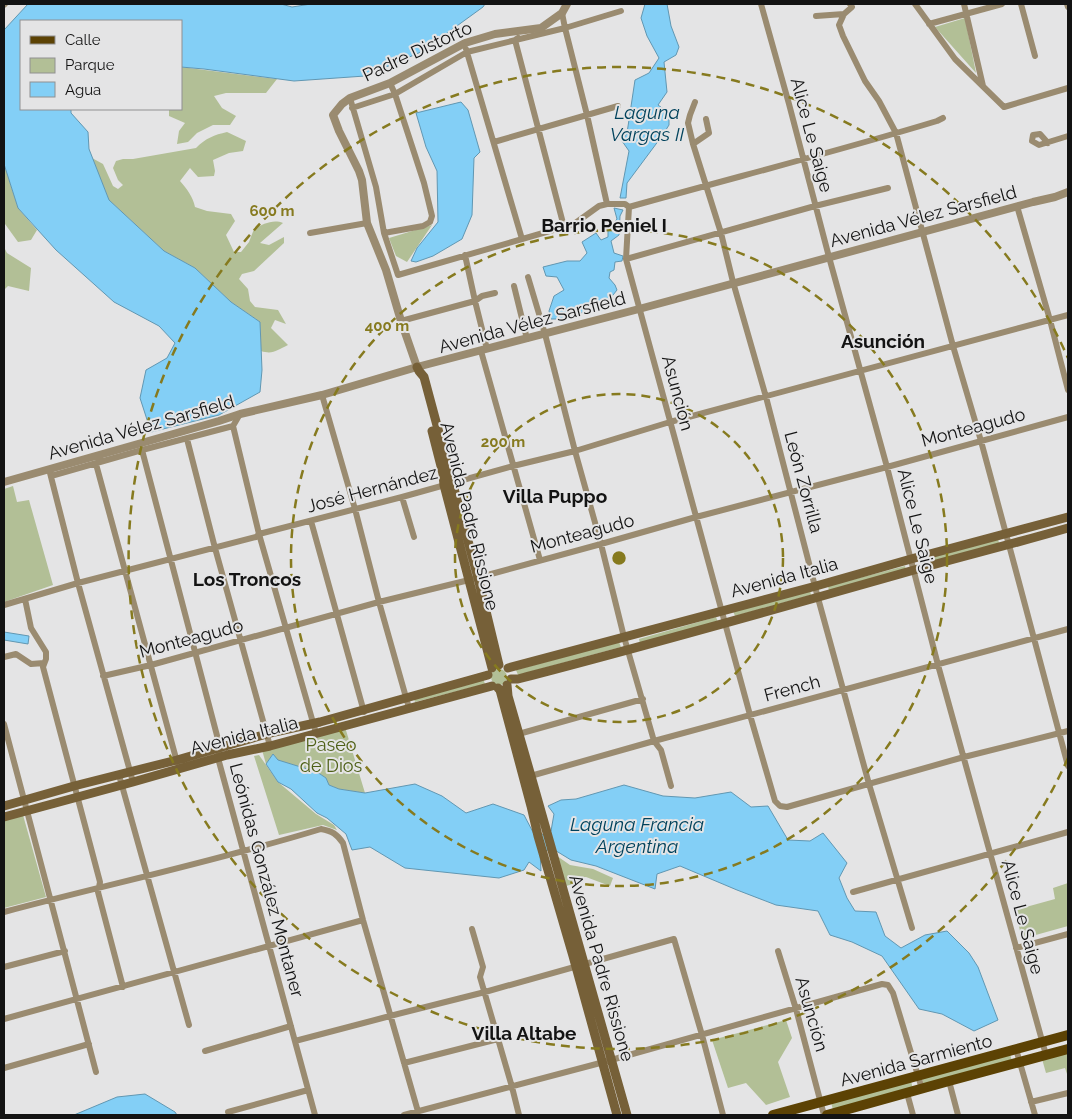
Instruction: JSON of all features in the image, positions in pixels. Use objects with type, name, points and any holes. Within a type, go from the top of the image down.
[{"type":"main road","name":"Avenida Padre Rissione","points":[[418,369],[424,377],[448,484],[497,669],[489,682],[500,690],[527,777],[547,833],[547,851]]},
{"type":"main road","name":"Avenida Italia","points":[[4,806],[131,771],[218,758],[270,746],[363,710],[497,669],[816,586],[1068,517]]},
{"type":"main road","name":"Avenida Italia","points":[[4,817],[134,782],[220,747],[267,734],[366,720],[495,687],[502,688],[509,682],[518,679],[725,624],[1068,528]]},
{"type":"main road","name":"Avenida Padre Rissione","points":[[497,669],[511,673],[508,696],[515,735]]},
{"type":"main road","name":"Avenida Padre Rissione","points":[[527,777],[538,836],[547,851],[608,1061],[627,1115]]},
{"type":"main road","name":"Avenida Sarmiento","points":[[773,1115],[1068,1035]]},
{"type":"main road","name":"Avenida Sarmiento","points":[[826,1115],[1068,1049]]},
{"type":"main road","name":"Avenida Padre Rissione","points":[[608,1061],[618,1115]]},
{"type":"street","points":[[567,4],[562,14],[607,204]]},
{"type":"street","name":"Alice Le Saige","points":[[761,4],[828,257],[887,467],[938,664],[1046,1056]]},
{"type":"street","points":[[850,4],[852,7],[844,14],[839,24],[865,81],[879,101],[896,133],[953,346],[1010,545],[1068,766]]},
{"type":"street","points":[[915,4],[955,59],[1004,107],[1068,88]]},
{"type":"street","points":[[964,4],[983,87]]},
{"type":"street","points":[[929,24],[1002,4]]},
{"type":"street","points":[[1021,4],[1035,56]]},
{"type":"street","name":"Padre Distorto","points":[[352,108],[396,94],[467,52],[565,28],[621,11]]},
{"type":"street","name":"Padre Distorto","points":[[342,104],[350,98],[390,83],[465,43],[495,34],[541,28],[562,14]]},
{"type":"street","points":[[816,16],[844,14]]},
{"type":"street","points":[[526,30],[515,40],[564,227]]},
{"type":"street","points":[[465,43],[522,239]]},
{"type":"street","points":[[384,234],[423,226],[430,222],[432,216],[424,183],[396,94],[390,83]]},
{"type":"street","points":[[350,98],[376,187],[384,234],[398,275],[465,254],[574,224],[599,206],[625,204],[629,206],[896,133],[943,118]]},
{"type":"street","name":"León Zorrilla","points":[[696,102],[688,123],[693,144],[721,233],[869,784],[912,928]]},
{"type":"street","name":"Avenida Padre Rissione","points":[[342,104],[333,114],[359,171],[368,223],[386,270],[418,369]]},
{"type":"street","points":[[494,142],[618,106]]},
{"type":"street","points":[[693,144],[709,133],[706,119]]},
{"type":"street","points":[[1048,143],[1068,136]]},
{"type":"street","points":[[626,259],[815,206],[888,188]]},
{"type":"street","name":"Avenida Vélez Sarsfield","points":[[50,473],[100,455],[240,414],[322,395],[1068,192]]},
{"type":"street","name":"Asunción","points":[[629,206],[626,259],[721,611],[775,801],[780,806],[787,807],[869,784]]},
{"type":"street","points":[[1017,206],[1068,390]]},
{"type":"street","points":[[310,233],[368,223]]},
{"type":"street","points":[[465,254],[484,350],[513,466],[540,560]]},
{"type":"street","points":[[386,270],[396,268]]},
{"type":"street","points":[[528,277],[545,334],[624,637],[654,741],[661,750],[671,786]]},
{"type":"street","points":[[514,286],[527,339]]},
{"type":"street","points":[[401,321],[475,301],[482,296],[495,293]]},
{"type":"street","name":"José Hernández","points":[[4,605],[78,583],[575,451],[670,422],[1068,315]]},
{"type":"street","points":[[322,395],[409,708]]},
{"type":"street","points":[[240,414],[233,426],[259,534],[315,728]]},
{"type":"street","name":"Monteagudo","points":[[103,676],[151,665],[378,602],[473,579],[1068,417]]},
{"type":"street","name":"Avenida Vélez Sarsfield","points":[[4,482],[96,464],[233,426]]},
{"type":"street","points":[[187,439],[214,548],[270,746]]},
{"type":"street","name":"Leónidas González Montaner","points":[[142,450],[220,747],[218,758],[315,1115]]},
{"type":"street","points":[[100,455],[100,459],[96,464],[178,764]]},
{"type":"street","points":[[50,473],[103,676],[134,782]]},
{"type":"street","points":[[402,497],[414,537]]},
{"type":"street","points":[[311,521],[366,720]]},
{"type":"street","points":[[25,599],[31,628],[46,652],[46,659],[42,667],[100,882],[98,892],[123,986]]},
{"type":"street","name":"French","points":[[527,777],[1068,629]]},
{"type":"street","points":[[4,657],[16,654],[30,664],[44,663]]},
{"type":"street","points":[[515,735],[642,699]]},
{"type":"street","points":[[4,724],[96,1072]]},
{"type":"street","points":[[869,784],[964,757],[1068,731]]},
{"type":"street","points":[[119,775],[189,1025]]},
{"type":"street","points":[[4,912],[243,852],[321,829],[330,830],[338,835],[343,843],[418,1113]]},
{"type":"street","points":[[853,892],[1068,832]]},
{"type":"street","points":[[4,1019],[363,920]]},
{"type":"street","points":[[472,929],[483,967],[480,977],[519,1115]]},
{"type":"street","points":[[1016,948],[1068,934]]},
{"type":"street","points":[[295,1042],[485,992],[674,939],[723,1115]]},
{"type":"street","points":[[4,967],[65,951]]},
{"type":"street","name":"Asunción","points":[[778,951],[826,1115]]},
{"type":"street","points":[[404,1115],[418,1113],[608,1061],[882,984],[888,985],[893,993],[922,1088]]},
{"type":"street","points":[[205,1051],[291,1026]]},
{"type":"street","points":[[404,1063],[498,1039]]},
{"type":"street","points":[[4,1068],[89,1044]]},
{"type":"street","points":[[1016,1049],[1034,1115]]},
{"type":"street","points":[[949,1081],[958,1115]]},
{"type":"street","points":[[228,1112],[308,1090]]},
{"type":"street","points":[[907,1092],[913,1115]]},
{"type":"street","points":[[1031,1102],[1068,1093]]},
{"type":"green space","points":[[965,18],[976,73],[935,27]]},
{"type":"green space","points":[[182,67],[277,79],[266,93],[226,93],[214,96],[222,108],[236,116],[230,125],[213,125],[197,133],[188,142],[177,144],[179,131],[185,123],[169,116],[169,110],[182,110]]},
{"type":"green space","points":[[227,132],[246,141],[243,151],[229,153],[213,160],[214,176],[198,177],[190,168],[180,181],[189,193],[195,207],[207,211],[231,214],[235,221],[226,235],[234,252],[241,252],[249,242],[254,229],[272,222],[283,223],[260,243],[269,245],[284,237],[284,243],[254,271],[242,274],[239,279],[248,289],[250,301],[255,307],[278,310],[286,324],[275,320],[271,328],[288,345],[272,352],[261,351],[260,322],[231,302],[195,268],[164,251],[109,200],[92,158],[103,164],[113,186],[118,189],[123,185],[118,180],[113,168],[116,161],[196,148],[210,137]]},
{"type":"green space","points":[[4,164],[18,208],[37,230],[31,240],[18,242],[4,225]]},
{"type":"green space","points":[[432,225],[407,262],[396,256],[389,238]]},
{"type":"green space","points":[[4,247],[7,253],[31,268],[29,291],[8,286],[4,290]]},
{"type":"green space","points":[[13,486],[17,502],[29,500],[53,585],[4,602],[4,489]]},
{"type":"green space","points":[[998,539],[999,543],[923,564],[922,560]]},
{"type":"green space","points":[[905,566],[906,570],[829,591],[828,586]]},
{"type":"green space","points":[[810,590],[811,595],[735,616],[733,611]]},
{"type":"green space","points":[[716,617],[718,622],[640,644],[639,639]]},
{"type":"green space","points":[[619,642],[621,647],[518,675],[516,670]]},
{"type":"green space","points":[[499,669],[505,671],[507,677],[505,683],[499,685],[493,683],[491,677],[493,671]]},
{"type":"green space","points":[[483,678],[485,684],[415,702],[414,699]]},
{"type":"green space","name":"Paseo de Dios","points":[[345,727],[365,793],[339,789],[329,785],[326,778],[317,772],[277,760],[273,754],[266,764],[262,750]]},
{"type":"green space","points":[[259,755],[278,782],[316,814],[334,825],[337,830],[323,825],[279,835],[254,756]]},
{"type":"green space","points":[[23,815],[46,897],[4,908],[4,820]]},
{"type":"green space","points":[[557,856],[570,865],[593,869],[613,878],[610,886],[586,877],[576,878],[573,884],[566,886]]},
{"type":"green space","points":[[1068,883],[1068,926],[1025,938],[1021,935],[1015,910],[1055,899],[1053,888]]},
{"type":"green space","points":[[786,1020],[792,1038],[778,1062],[790,1097],[766,1105],[746,1083],[728,1088],[712,1040]]},
{"type":"green space","points":[[1068,1051],[1068,1077],[1065,1068],[1046,1073],[1042,1059]]},
{"type":"green space","points":[[1010,1054],[1012,1061],[923,1085],[922,1078]]},
{"type":"green space","points":[[911,1081],[913,1089],[833,1110],[831,1102]]},
{"type":"water","points":[[28,4],[281,4],[292,7],[311,4],[485,4],[421,52],[365,76],[294,81],[182,67],[182,20],[20,20],[20,110],[71,110],[71,113],[88,132],[89,149],[109,200],[164,251],[195,268],[231,302],[260,322],[262,370],[260,392],[219,415],[151,432],[140,398],[146,370],[167,358],[175,343],[159,326],[114,302],[56,250],[18,208],[4,164],[4,30]]},
{"type":"water","name":"Laguna Vargas II","points":[[645,4],[667,4],[671,26],[679,47],[676,55],[664,62],[667,92],[658,105],[669,113],[669,125],[627,183],[626,198],[620,198],[629,151],[622,141],[627,133],[635,80],[649,73],[659,58],[647,36],[641,18]]},
{"type":"water","points":[[461,102],[468,110],[480,152],[474,158],[472,215],[462,239],[433,256],[416,262],[411,261],[417,248],[438,222],[437,171],[426,147],[416,113]]},
{"type":"water","points":[[614,208],[623,210],[620,216],[619,235],[611,241],[614,253],[623,256],[622,261],[615,262],[614,270],[610,272],[609,278],[617,290],[605,305],[575,315],[551,319],[549,311],[554,296],[564,290],[557,277],[546,276],[543,267],[567,261],[580,261],[587,253],[582,242],[596,233],[601,240],[608,237],[608,231],[617,219]]},
{"type":"water","points":[[4,632],[29,636],[28,644],[4,640]]},
{"type":"water","name":"Laguna Francia Argentina","points":[[273,754],[278,760],[317,772],[326,778],[329,785],[339,789],[365,793],[415,784],[442,796],[466,813],[493,804],[524,815],[535,836],[551,831],[554,814],[548,806],[561,800],[576,799],[624,785],[663,796],[695,798],[731,792],[751,807],[768,806],[788,840],[810,841],[823,833],[847,863],[839,878],[847,898],[855,911],[876,912],[885,936],[901,948],[925,935],[947,931],[969,953],[978,967],[998,1020],[974,1031],[942,1014],[919,1009],[882,956],[852,942],[830,935],[818,911],[776,905],[680,866],[657,874],[655,889],[596,866],[571,860],[553,849],[540,852],[541,871],[529,862],[524,870],[499,878],[405,868],[370,847],[352,850],[346,834],[327,818],[317,813],[291,789],[278,782],[266,764]]},
{"type":"water","points":[[145,1094],[177,1115],[74,1115],[117,1097]]},
{"type":"district","name":"Barrio Peniel I","points":[[604,225]]},
{"type":"district","name":"Asunción","points":[[883,341]]},
{"type":"district","name":"Villa Puppo","points":[[555,496]]},
{"type":"district","name":"Los Troncos","points":[[247,579]]},
{"type":"district","name":"Villa Altabe","points":[[524,1033]]}]
